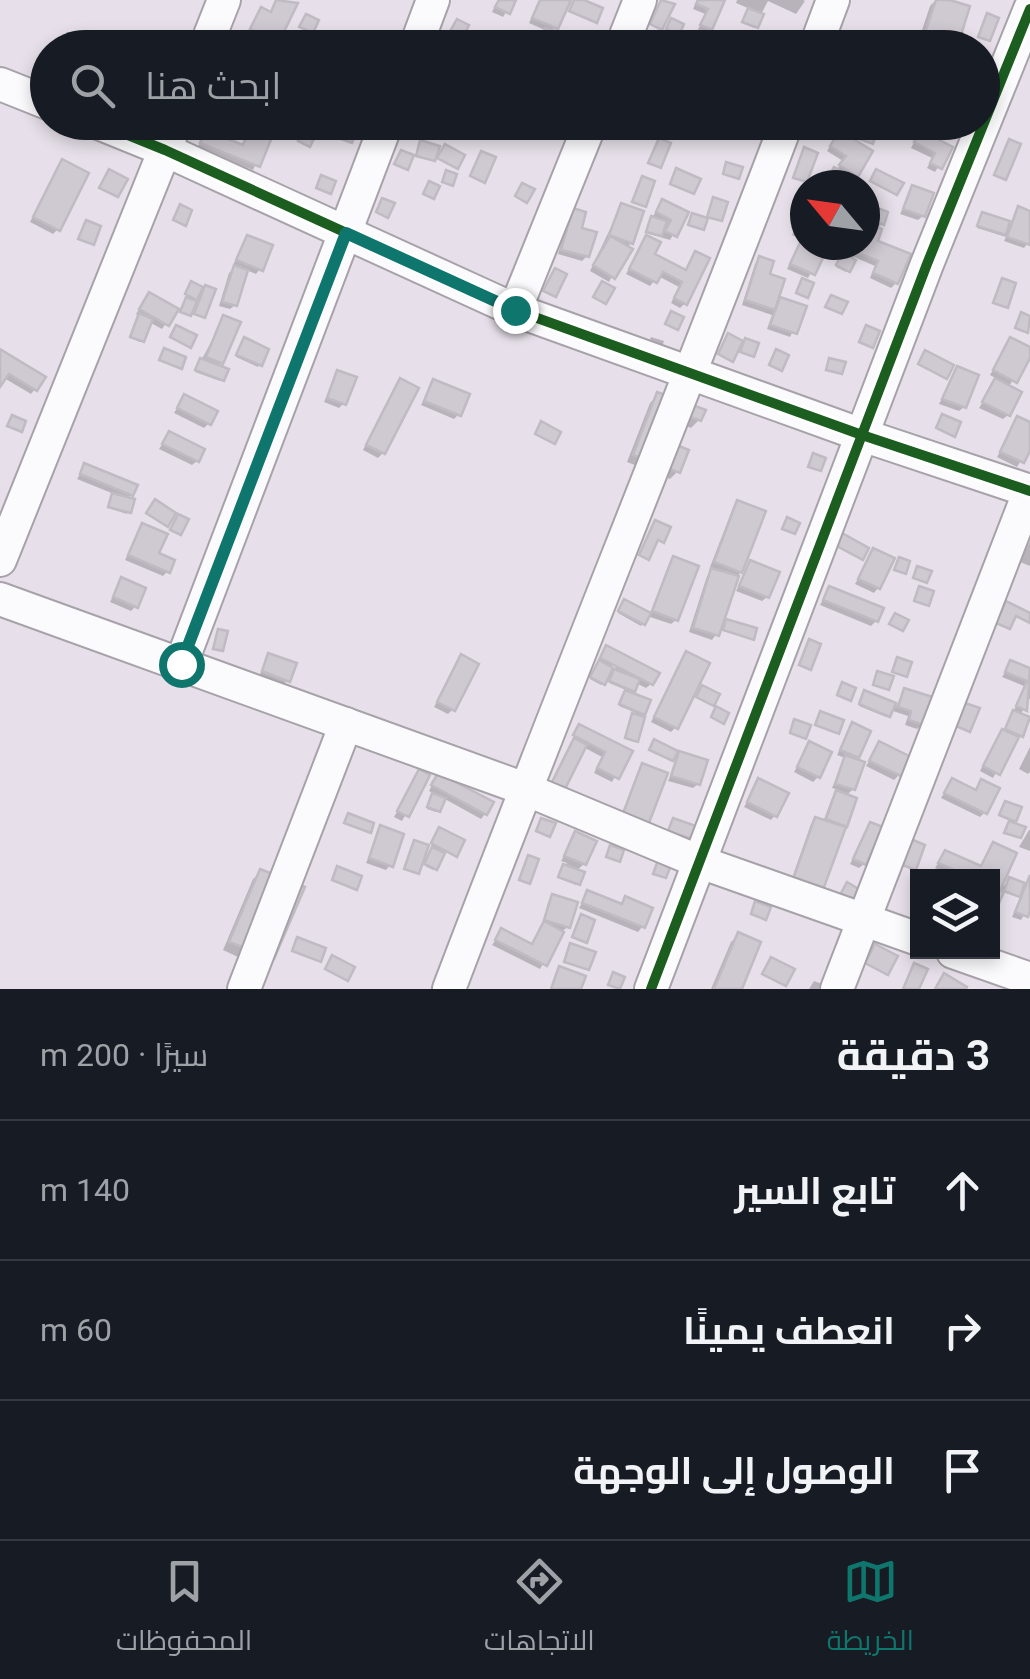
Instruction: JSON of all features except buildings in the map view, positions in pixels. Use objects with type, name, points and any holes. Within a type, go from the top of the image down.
[{"type":"street","points":[[213,30],[224,0]]},
{"type":"street","points":[[423,30],[434,0]]},
{"type":"street","points":[[628,30],[640,0]]},
{"type":"street","points":[[822,30],[833,0]]},
{"type":"street","points":[[1000,83],[1030,7],[1018,0]]},
{"type":"street","points":[[0,84],[30,96]]},
{"type":"street","points":[[0,560],[168,140]]},
{"type":"street","points":[[177,140],[346,233],[515,310],[1030,491],[837,989]]},
{"type":"street","points":[[181,664],[380,140]]},
{"type":"street","points":[[515,310],[584,140]]},
{"type":"street","points":[[450,989],[780,140]]},
{"type":"street","points":[[652,989],[978,140]]},
{"type":"street","points":[[0,600],[525,789],[700,862],[910,935]]},
{"type":"street","points":[[244,989],[346,724]]},
{"type":"street","points":[[972,959],[1030,980]]},
{"type":"cycle path","points":[[1000,83],[1030,9]]},
{"type":"cycle path","points":[[140,140],[515,310],[1030,491]]},
{"type":"cycle path","points":[[651,989],[977,140]]},
{"type":"route","points":[[181,664],[346,233],[515,310]]}]
